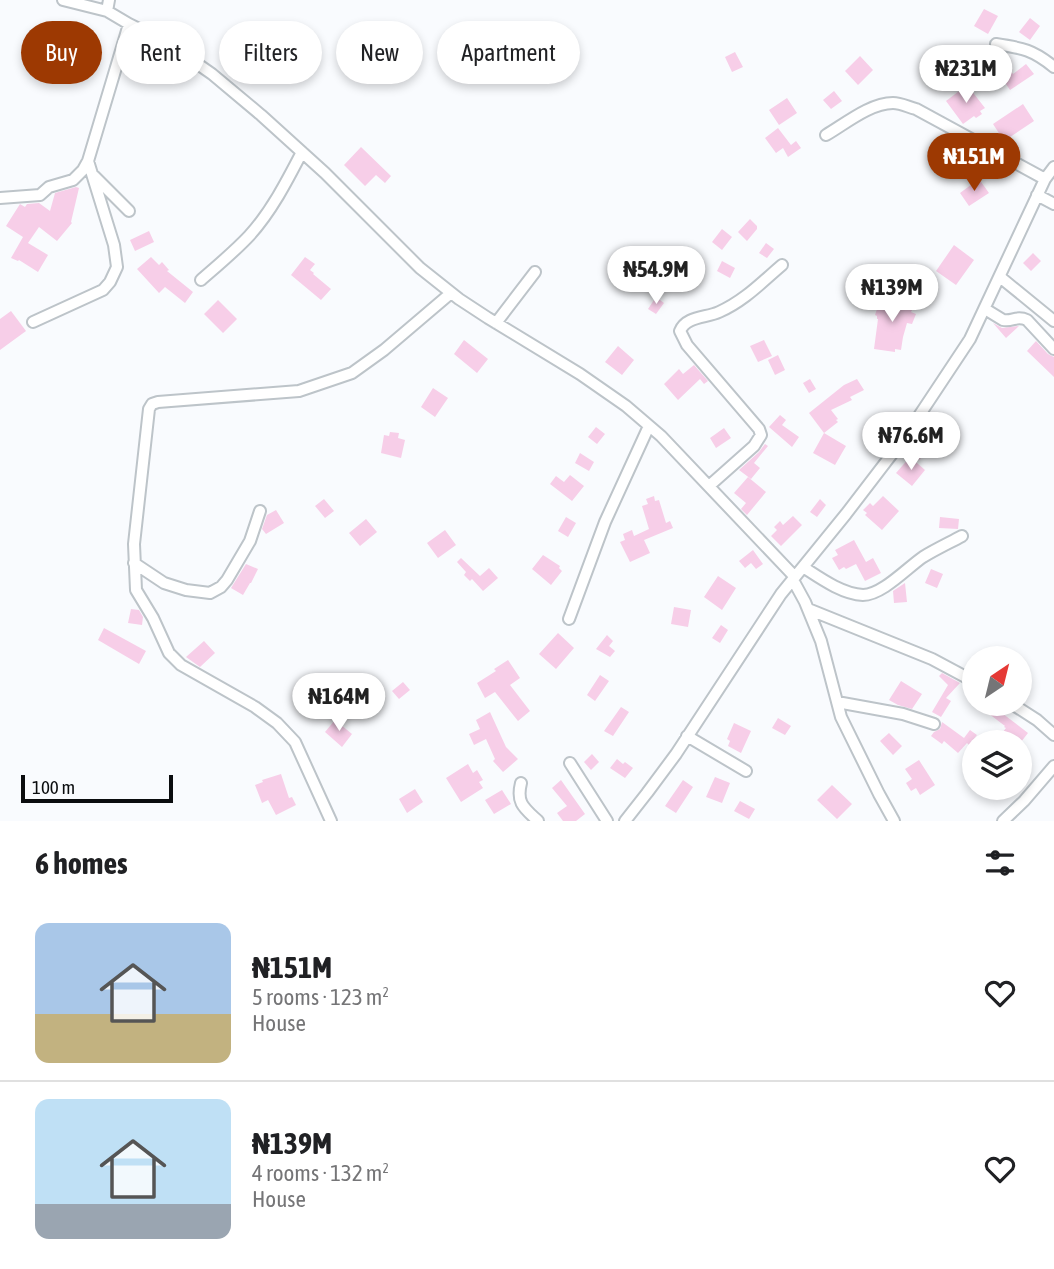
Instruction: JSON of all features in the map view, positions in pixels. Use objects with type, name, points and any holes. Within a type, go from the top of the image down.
[{"type":"street","points":[[63,0],[108,6],[126,21]]},
{"type":"street","points":[[996,44],[1019,47],[1037,54],[1054,67]]},
{"type":"street","points":[[0,198],[40,195],[48,187],[73,180],[83,170],[116,67]]},
{"type":"street","points":[[205,69],[302,152],[420,268],[451,293],[626,406],[709,486],[794,578],[821,640],[841,717],[894,821]]},
{"type":"street","points":[[826,135],[867,111],[883,104],[897,103],[916,109],[1045,179]]},
{"type":"street","points":[[201,280],[250,235],[288,179],[302,152]]},
{"type":"street","points":[[33,321],[103,290],[117,267],[114,245],[88,160]]},
{"type":"street","points":[[625,821],[648,793],[781,594],[905,437],[970,339],[1037,195],[1054,167]]},
{"type":"street","points":[[92,175],[129,211]]},
{"type":"street","points":[[1037,195],[1054,204]]},
{"type":"street","points":[[709,486],[754,446],[761,435],[759,429],[687,345],[680,331],[682,325],[688,321],[718,313],[744,299],[782,265]]},
{"type":"street","points":[[496,323],[535,272]]},
{"type":"street","points":[[1000,277],[1054,321]]},
{"type":"street","points":[[331,821],[295,742],[277,723],[256,707],[181,665],[169,653],[136,590],[134,544],[146,421],[152,404],[299,391],[352,373],[384,350],[451,293]]},
{"type":"street","points":[[985,309],[1006,321],[1016,317],[1027,320],[1054,349]]},
{"type":"street","points":[[569,619],[605,522],[649,426]]},
{"type":"street","points":[[134,563],[164,583],[209,593],[221,587],[227,580],[250,541],[260,511]]},
{"type":"street","points":[[803,568],[830,583],[864,595],[877,592],[923,557],[962,536]]},
{"type":"street","points":[[808,609],[932,659],[962,675]]},
{"type":"street","points":[[837,702],[903,714],[934,724]]},
{"type":"street","points":[[1031,716],[1054,734]]},
{"type":"street","points":[[687,736],[746,771]]},
{"type":"street","points":[[570,763],[607,821]]},
{"type":"street","points":[[1003,821],[1054,766]]},
{"type":"street","points":[[521,783],[520,802],[538,821]]},
{"type":"building","points":[[984,9],[998,16],[988,34],[974,26]]},
{"type":"building","points":[[1030,18],[1040,26],[1030,40],[1019,32]]},
{"type":"building","points":[[735,52],[743,67],[732,72],[725,57]]},
{"type":"building","points":[[860,56],[873,70],[858,85],[845,71]]},
{"type":"building","points":[[1006,63],[1013,74],[1026,64],[1034,74],[1010,90],[996,69]]},
{"type":"building","points":[[967,85],[985,108],[980,111],[982,114],[963,124],[946,101]]},
{"type":"building","points":[[834,91],[842,101],[831,109],[823,100]]},
{"type":"building","points":[[787,98],[797,113],[779,125],[769,110]]},
{"type":"building","points":[[1023,104],[1034,121],[1004,141],[993,124]]},
{"type":"building","points":[[778,128],[791,145],[796,141],[801,148],[788,157],[783,148],[776,153],[765,138]]},
{"type":"building","points":[[361,147],[391,176],[385,183],[376,175],[365,186],[344,165]]},
{"type":"building","points":[[979,179],[989,193],[969,206],[960,193]]},
{"type":"building","points":[[79,188],[72,223],[57,241],[39,227],[28,243],[48,255],[38,272],[11,258],[23,237],[6,226],[20,204],[25,207],[27,204],[39,203],[50,211],[55,193]]},
{"type":"building","points":[[750,219],[757,229],[747,241],[738,232]]},
{"type":"building","points":[[722,229],[732,237],[722,250],[712,242]]},
{"type":"building","points":[[149,231],[154,242],[135,251],[130,240]]},
{"type":"building","points":[[766,243],[774,249],[767,258],[759,253]]},
{"type":"building","points":[[954,245],[974,260],[956,285],[936,271]]},
{"type":"building","points":[[1033,253],[1041,261],[1031,271],[1023,263]]},
{"type":"building","points":[[151,257],[159,265],[162,262],[169,270],[167,271],[193,292],[185,303],[165,287],[159,293],[137,269]]},
{"type":"building","points":[[305,257],[315,264],[310,270],[313,274],[331,289],[321,300],[291,275]]},
{"type":"building","points":[[722,261],[735,268],[730,278],[717,271]]},
{"type":"building","points":[[885,296],[914,306],[911,312],[916,314],[912,324],[907,323],[901,350],[895,349],[895,352],[874,349],[878,319],[875,315],[880,300]]},
{"type":"building","points":[[656,297],[664,303],[656,314],[648,309]]},
{"type":"building","points":[[218,300],[237,319],[223,333],[204,314]]},
{"type":"building","points":[[11,311],[26,331],[0,350],[0,319]]},
{"type":"building","points":[[993,323],[1002,328],[1019,326],[1006,338]]},
{"type":"building","points":[[464,340],[488,359],[477,373],[454,354]]},
{"type":"building","points":[[764,340],[772,356],[758,362],[750,346]]},
{"type":"building","points":[[1036,341],[1054,357],[1054,377],[1027,351]]},
{"type":"building","points":[[618,346],[634,360],[622,375],[605,362]]},
{"type":"building","points":[[778,355],[785,370],[775,375],[768,360]]},
{"type":"building","points":[[694,365],[708,381],[704,384],[700,379],[678,400],[664,384],[679,369],[683,374]]},
{"type":"building","points":[[810,379],[816,389],[809,393],[803,383]]},
{"type":"building","points":[[857,379],[864,390],[850,397],[852,400],[831,410],[838,422],[824,433],[809,413],[844,385]]},
{"type":"building","points":[[433,388],[448,398],[435,417],[421,407]]},
{"type":"building","points":[[780,415],[786,420],[782,425],[799,437],[792,447],[769,427]]},
{"type":"building","points":[[938,416],[952,430],[936,444],[938,447],[930,455],[927,452],[919,460],[915,455],[936,433],[928,425]]},
{"type":"building","points":[[596,427],[605,434],[597,444],[588,437]]},
{"type":"building","points":[[724,428],[731,438],[716,448],[710,438]]},
{"type":"building","points":[[390,432],[399,433],[398,438],[405,440],[401,458],[381,453],[384,435],[389,436]]},
{"type":"building","points":[[824,433],[846,446],[835,465],[813,453]]},
{"type":"building","points":[[765,444],[768,446],[754,463],[760,468],[751,479],[739,470]]},
{"type":"building","points":[[580,453],[594,462],[589,471],[575,463]]},
{"type":"building","points":[[910,457],[925,470],[912,486],[896,473]]},
{"type":"building","points":[[570,475],[584,486],[572,501],[550,484],[556,476],[564,482]]},
{"type":"building","points":[[748,477],[766,492],[747,515],[741,509],[746,503],[734,493]]},
{"type":"building","points":[[654,496],[655,501],[659,500],[666,523],[670,521],[673,528],[644,540],[650,553],[630,562],[620,542],[625,540],[623,534],[632,530],[634,536],[649,529],[642,506],[648,504],[646,499]]},
{"type":"building","points":[[883,496],[899,511],[882,530],[863,510],[870,503],[873,506]]},
{"type":"building","points":[[324,499],[334,511],[325,518],[315,506]]},
{"type":"building","points":[[820,499],[826,505],[817,517],[810,512]]},
{"type":"building","points":[[276,510],[284,523],[266,534],[262,529],[267,515]]},
{"type":"building","points":[[793,516],[802,525],[781,546],[771,536],[777,530],[774,527],[780,521],[783,525]]},
{"type":"building","points":[[566,517],[576,523],[568,537],[558,531]]},
{"type":"building","points":[[940,517],[959,519],[958,529],[939,528]]},
{"type":"building","points":[[366,519],[377,532],[360,546],[349,533]]},
{"type":"building","points":[[445,530],[456,545],[438,558],[427,543]]},
{"type":"building","points":[[854,540],[866,562],[873,558],[881,573],[865,581],[856,564],[839,570],[832,558],[838,555],[835,550]]},
{"type":"building","points":[[753,550],[763,564],[756,569],[751,563],[745,568],[739,561]]},
{"type":"building","points":[[543,555],[560,566],[562,571],[551,585],[532,569]]},
{"type":"building","points":[[461,558],[480,576],[489,568],[498,578],[483,591],[464,575],[466,572],[457,562]]},
{"type":"building","points":[[246,564],[258,569],[243,595],[231,588]]},
{"type":"building","points":[[931,569],[943,574],[937,588],[925,583]]},
{"type":"building","points":[[718,576],[736,588],[722,610],[704,597]]},
{"type":"building","points":[[905,583],[907,602],[894,603],[893,591]]},
{"type":"building","points":[[674,607],[691,610],[688,627],[671,624]]},
{"type":"building","points":[[131,609],[139,610],[143,617],[142,625],[128,623]]},
{"type":"building","points":[[721,625],[728,630],[720,643],[712,638]]},
{"type":"building","points":[[104,628],[146,651],[139,664],[98,640]]},
{"type":"building","points":[[558,633],[574,648],[556,669],[539,654]]},
{"type":"building","points":[[607,635],[613,641],[609,646],[615,651],[610,657],[596,649]]},
{"type":"building","points":[[204,641],[215,653],[200,667],[186,657]]},
{"type":"building","points":[[508,660],[520,678],[510,685],[530,711],[518,721],[495,692],[485,698],[477,683]]},
{"type":"building","points":[[942,673],[960,683],[946,698],[951,701],[941,717],[932,712],[948,685],[939,676]]},
{"type":"building","points":[[600,675],[609,681],[595,701],[587,695]]},
{"type":"building","points":[[901,681],[922,694],[912,709],[889,700]]},
{"type":"building","points":[[403,682],[410,690],[399,699],[392,691]]},
{"type":"building","points":[[621,707],[629,712],[613,736],[604,731]]},
{"type":"building","points":[[490,712],[506,747],[518,759],[503,772],[493,761],[495,759],[486,739],[474,745],[469,734],[480,729],[476,720]]},
{"type":"building","points":[[992,716],[1006,716],[1024,730],[1004,730],[1005,726]]},
{"type":"building","points":[[778,718],[791,726],[785,735],[772,728]]},
{"type":"building","points":[[335,720],[352,734],[342,747],[325,732]]},
{"type":"building","points":[[942,722],[962,737],[962,749],[958,753],[944,741],[942,744],[931,736],[940,729]]},
{"type":"building","points":[[734,723],[751,731],[741,753],[728,746],[730,741],[727,739]]},
{"type":"building","points":[[889,733],[902,746],[893,755],[880,741]]},
{"type":"building","points":[[592,754],[599,762],[591,770],[584,762]]},
{"type":"building","points":[[617,759],[633,768],[625,778],[610,768]]},
{"type":"building","points":[[919,760],[935,785],[920,795],[916,788],[911,791],[906,783],[912,779],[905,769]]},
{"type":"building","points":[[468,764],[473,773],[477,770],[483,780],[479,782],[483,788],[461,802],[446,778]]},
{"type":"building","points":[[281,774],[289,798],[292,797],[296,805],[276,815],[268,800],[262,803],[255,785]]},
{"type":"building","points":[[715,777],[730,783],[722,803],[706,797]]},
{"type":"building","points":[[561,780],[585,814],[576,821],[563,821],[557,813],[567,806],[552,788]]},
{"type":"building","points":[[683,780],[693,787],[676,813],[665,806]]},
{"type":"building","points":[[832,785],[852,804],[837,819],[817,800]]},
{"type":"building","points":[[415,789],[423,802],[407,813],[399,799]]},
{"type":"building","points":[[502,790],[511,804],[494,814],[485,800]]},
{"type":"building","points":[[740,801],[755,809],[749,819],[734,811]]}]
